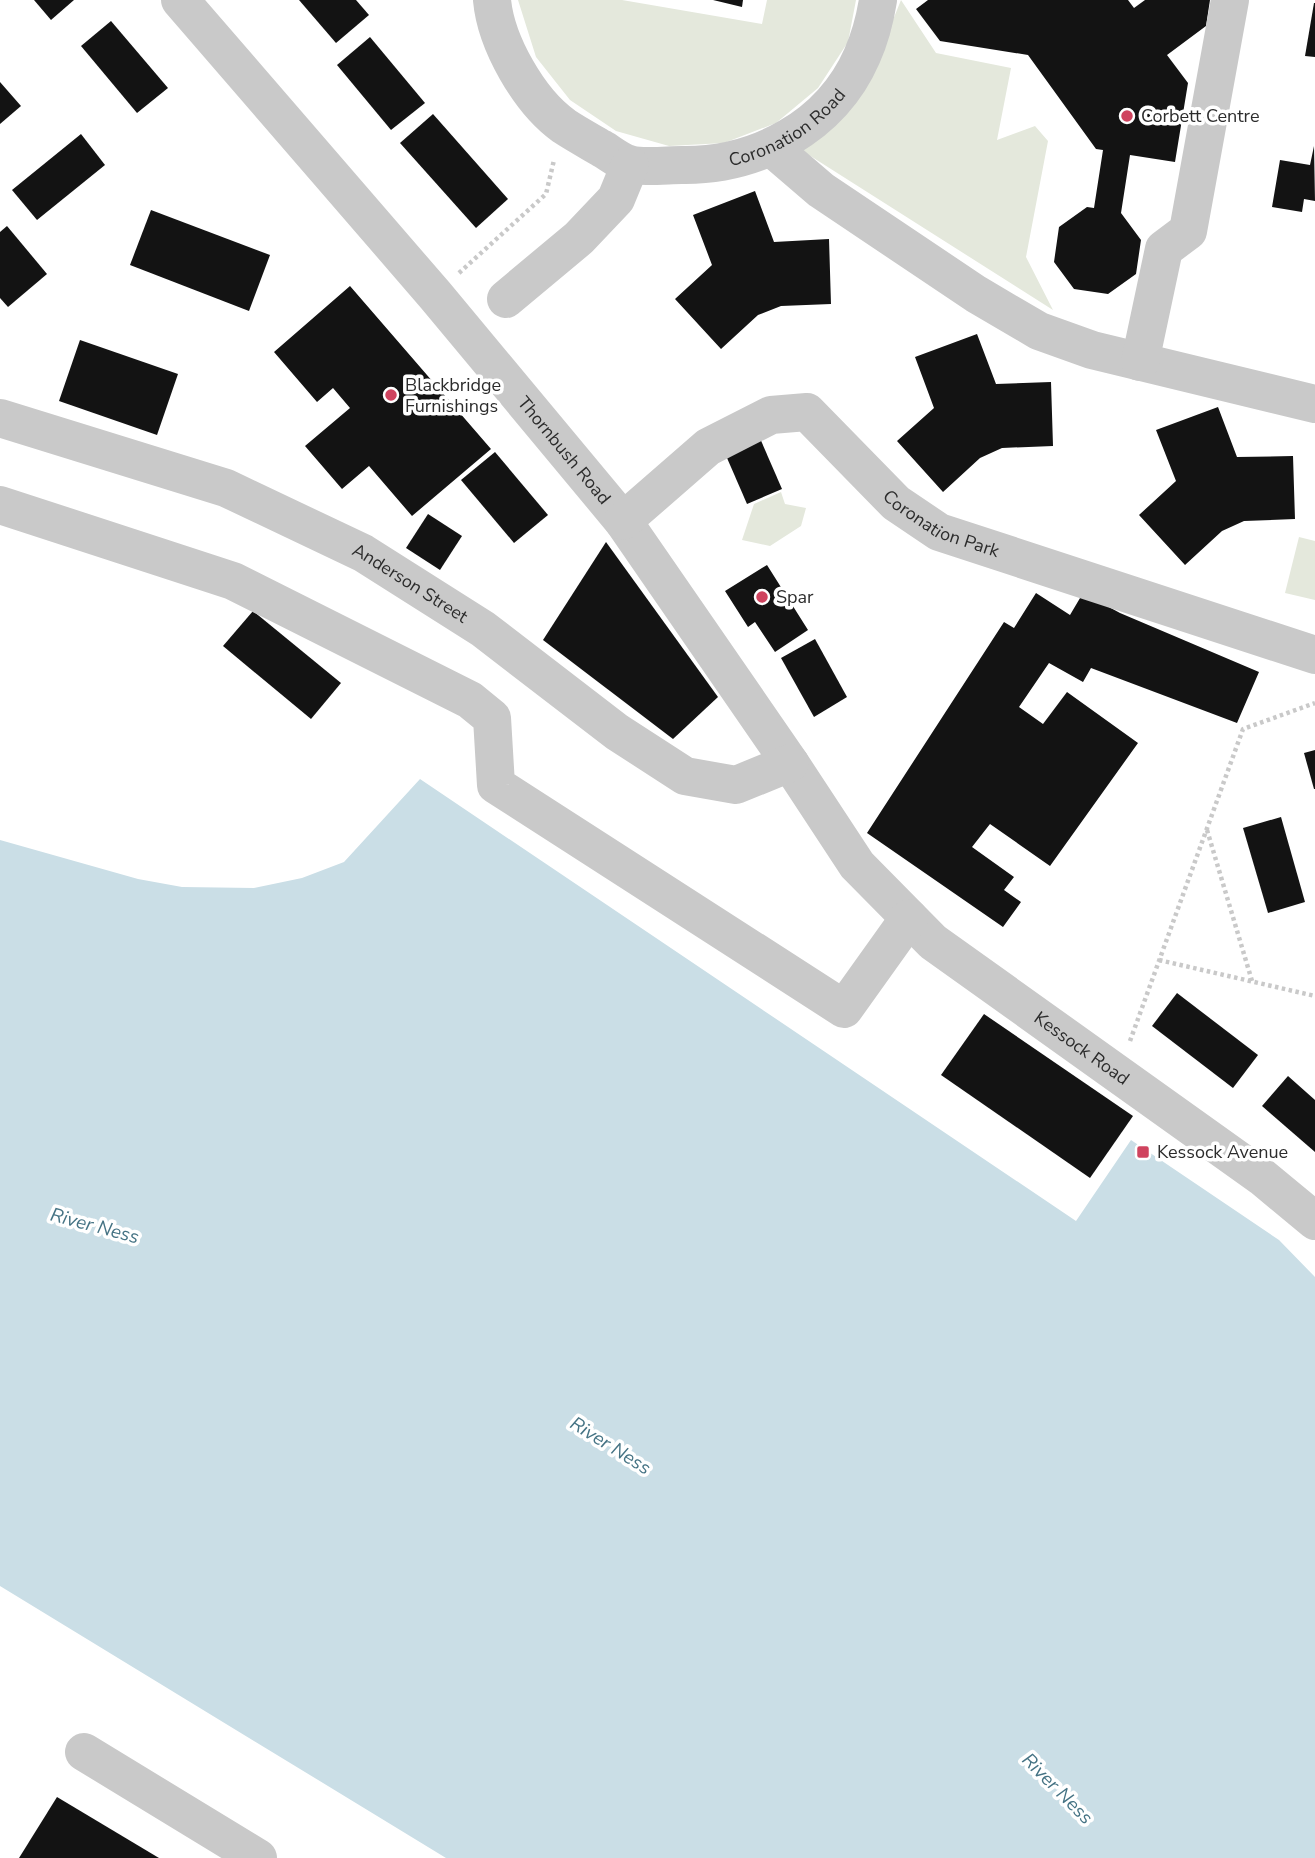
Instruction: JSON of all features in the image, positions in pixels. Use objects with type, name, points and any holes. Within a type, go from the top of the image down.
[{"type":"street","name":"Thornbush Road","points":[[180,0],[435,295],[623,521],[857,865]]},
{"type":"street","points":[[492,0],[493,12],[510,56],[532,95],[563,125],[630,165],[616,199],[579,238],[506,299]]},
{"type":"street","name":"Coronation Road","points":[[630,165],[700,166],[741,159],[772,148],[803,129],[848,82],[862,57],[874,23],[878,0]]},
{"type":"street","points":[[1140,362],[1164,249],[1188,231],[1230,0]]},
{"type":"street","points":[[772,148],[821,190],[976,294],[1040,331],[1092,350],[1315,404]]},
{"type":"street","name":"Coronation Park","points":[[623,521],[708,447],[771,415],[807,412],[896,503],[939,532],[1315,655]]},
{"type":"street","name":"Anderson Street","points":[[0,418],[226,488],[363,553],[482,629],[617,732],[685,776],[736,785],[790,763]]},
{"type":"street","points":[[0,505],[233,582],[470,700],[492,718],[496,785],[844,1009],[909,918]]},
{"type":"street","name":"Kessock Road","points":[[857,865],[933,942],[1262,1177],[1315,1221]]},
{"type":"street","points":[[84,1752],[258,1858]]},
{"type":"path","points":[[435,295],[546,194],[563,125]]},
{"type":"path","points":[[1117,1075],[1243,729],[1315,703]]},
{"type":"path","points":[[1206,830],[1252,981]]},
{"type":"path","points":[[1159,960],[1315,996]]},
{"type":"shaded area","points":[[518,0],[622,0],[762,24],[767,0],[856,0],[848,42],[818,88],[776,123],[724,143],[669,146],[616,131],[570,100],[536,57]]},
{"type":"shaded area","points":[[901,0],[936,53],[1011,68],[997,140],[1035,126],[1048,141],[1026,257],[1053,310],[801,150],[872,72]]},
{"type":"shaded area","points":[[781,492],[785,504],[806,508],[801,526],[770,546],[742,540],[754,504]]},
{"type":"shaded area","points":[[1299,537],[1315,541],[1315,600],[1285,593]]},
{"type":"water","name":"River Ness","points":[[420,779],[1076,1221],[1131,1140],[1279,1240],[1315,1277],[1315,1858],[446,1858],[0,1586],[0,840],[138,879],[182,887],[254,888],[302,878],[344,862]]},
{"type":"building","points":[[34,0],[74,0],[51,20]]},
{"type":"building","points":[[299,0],[356,0],[369,15],[336,43]]},
{"type":"building","points":[[713,0],[743,0],[742,7]]},
{"type":"building","name":"Corbett Centre","points":[[928,0],[1128,0],[1134,8],[1145,0],[1210,0],[1206,26],[1167,55],[1188,83],[1175,162],[1130,155],[1121,213],[1141,240],[1136,274],[1108,294],[1074,289],[1054,262],[1059,227],[1087,207],[1094,208],[1103,150],[1096,149],[1028,55],[940,41],[916,9]]},
{"type":"building","points":[[1315,3],[1315,57],[1305,56]]},
{"type":"building","points":[[111,21],[168,88],[137,113],[81,46]]},
{"type":"building","points":[[370,37],[425,103],[391,130],[337,65]]},
{"type":"building","points":[[0,82],[21,106],[0,124]]},
{"type":"building","points":[[433,114],[508,199],[476,228],[400,143]]},
{"type":"building","points":[[81,134],[105,165],[37,220],[12,190]]},
{"type":"building","points":[[1314,146],[1315,201],[1304,199],[1302,212],[1272,207],[1280,160],[1310,165]]},
{"type":"building","points":[[755,191],[774,242],[829,239],[831,304],[781,306],[758,315],[721,349],[675,299],[712,265],[693,215]]},
{"type":"building","points":[[151,210],[270,255],[249,311],[130,265]]},
{"type":"building","points":[[7,226],[47,274],[8,307],[0,298],[0,232]]},
{"type":"building","name":"Blackbridge Furnishings","points":[[350,286],[491,449],[412,516],[369,466],[342,489],[305,446],[350,408],[333,388],[317,402],[274,352]]},
{"type":"building","points":[[977,334],[996,384],[1051,382],[1053,446],[1002,448],[980,458],[943,492],[897,441],[934,408],[915,357]]},
{"type":"building","points":[[80,340],[178,374],[157,435],[59,401]]},
{"type":"building","points":[[1218,407],[1237,457],[1293,456],[1295,519],[1244,521],[1222,531],[1185,565],[1139,515],[1176,481],[1156,430]]},
{"type":"building","points":[[759,436],[782,489],[747,504],[724,451]]},
{"type":"building","points":[[495,452],[548,515],[514,543],[461,480]]},
{"type":"building","points":[[428,514],[462,536],[440,570],[406,548]]},
{"type":"building","points":[[606,542],[718,697],[673,739],[543,640]]},
{"type":"building","points":[[767,565],[808,630],[775,652],[755,622],[748,627],[725,591]]},
{"type":"building","points":[[1036,593],[1070,615],[1083,593],[1120,613],[1259,672],[1237,723],[1091,668],[1083,682],[1049,663],[1019,707],[1043,724],[1067,692],[1138,743],[1050,866],[990,824],[972,847],[1014,877],[1004,890],[1021,902],[1003,927],[867,833],[1004,622],[1014,628]]},
{"type":"building","points":[[253,611],[341,683],[311,719],[223,646]]},
{"type":"building","points":[[815,639],[847,697],[814,717],[781,658]]},
{"type":"building","points":[[1315,750],[1315,789],[1314,789],[1304,753]]},
{"type":"building","points":[[1281,817],[1305,902],[1268,913],[1243,828]]},
{"type":"building","points":[[1177,993],[1258,1055],[1233,1088],[1152,1026]]},
{"type":"building","points":[[984,1014],[1133,1116],[1090,1178],[941,1075]]},
{"type":"building","points":[[1288,1076],[1315,1100],[1315,1152],[1262,1106]]},
{"type":"building","points":[[57,1797],[159,1858],[19,1858]]},
{"type":"place","name":"Corbett Centre","points":[[1127,116]]},
{"type":"place","name":"Blackbridge Furnishings","points":[[391,395]]},
{"type":"place","name":"Spar","points":[[762,597]]},
{"type":"place","name":"Kessock Avenue","points":[[1143,1152]]}]
